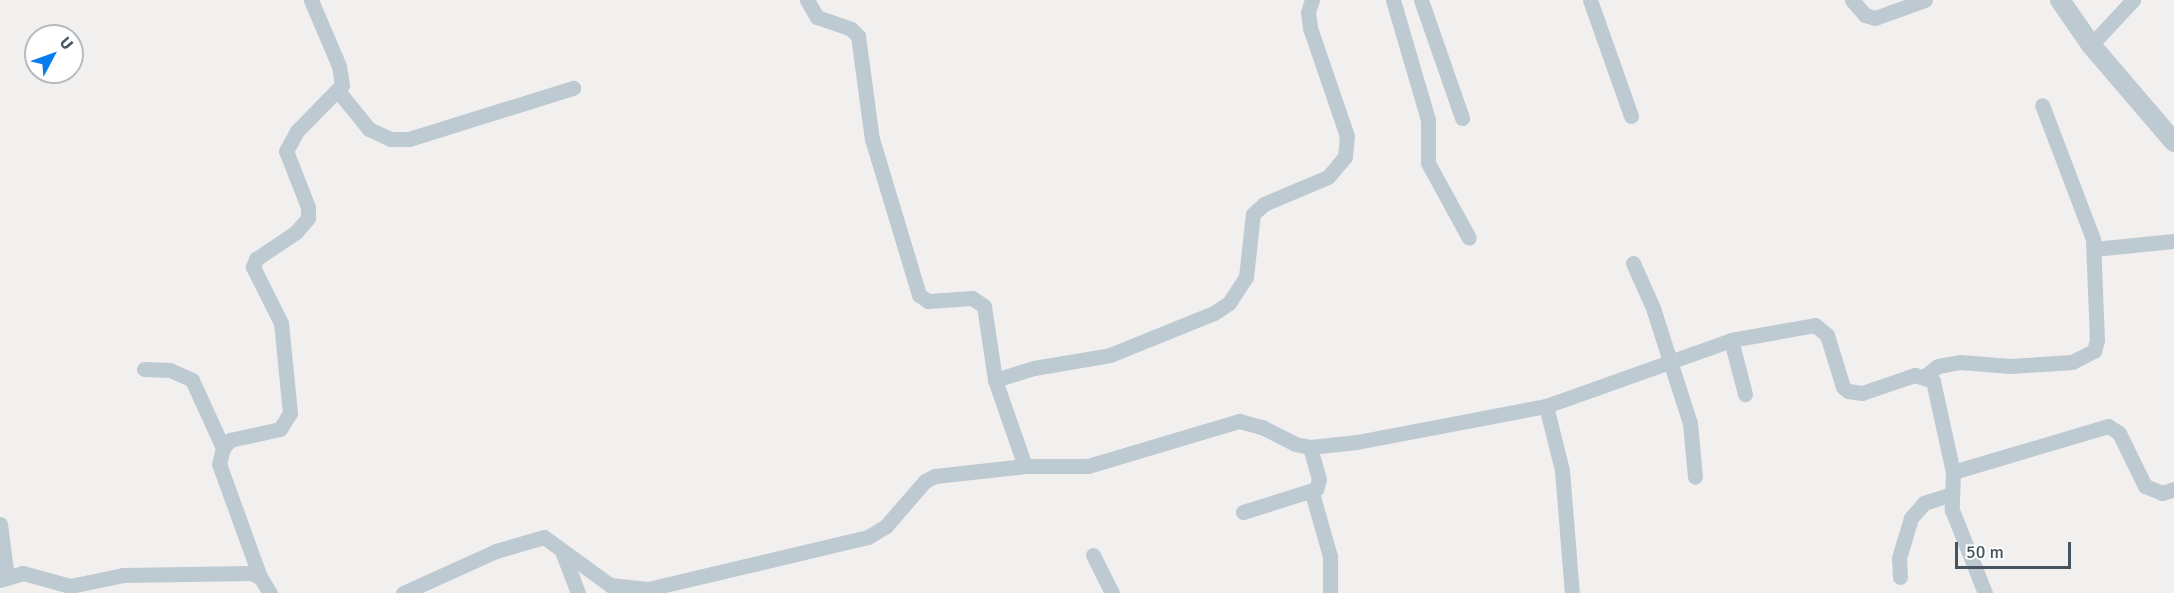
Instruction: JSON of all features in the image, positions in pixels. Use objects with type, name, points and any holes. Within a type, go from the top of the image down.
[{"type":"street","points":[[270,593],[260,577],[219,464],[223,448],[230,440],[280,429],[287,423],[290,413],[281,322],[253,267],[256,259],[296,232],[308,218],[308,207],[286,151],[297,131],[338,91],[342,78],[311,0]]},
{"type":"street","points":[[807,0],[817,17],[851,29],[858,36],[872,140],[919,295],[928,301],[979,301],[984,306],[995,380],[1025,466]]},
{"type":"street","points":[[995,380],[1034,368],[1110,355],[1214,313],[1229,303],[1246,278],[1253,214],[1264,204],[1328,177],[1345,157],[1347,136],[1310,28],[1308,12],[1312,0]]},
{"type":"street","points":[[1393,0],[1428,120],[1428,164],[1469,238]]},
{"type":"street","points":[[1421,0],[1462,118]]},
{"type":"street","points":[[1590,0],[1631,116]]},
{"type":"street","points":[[1852,0],[1865,15],[1875,18],[1905,4],[1925,0]]},
{"type":"street","points":[[2060,0],[2091,45],[2174,142]]},
{"type":"street","points":[[2091,45],[2133,0]]},
{"type":"street","points":[[338,91],[369,129],[390,139],[409,139],[573,88]]},
{"type":"street","points":[[1925,376],[1938,366],[1960,362],[2010,366],[2072,362],[2094,351],[2097,340],[2094,249],[2042,105]]},
{"type":"street","points":[[2094,249],[2174,241]]},
{"type":"street","points":[[1633,263],[1653,308],[1690,423],[1695,477]]},
{"type":"street","points":[[403,593],[528,539],[544,537],[560,546],[593,576],[610,585],[648,588],[868,537],[886,526],[925,481],[935,476],[1025,466],[1088,466],[1239,421],[1310,447],[1546,406],[1731,340],[1815,325],[1827,335],[1843,387],[1848,391],[1862,393],[1915,375],[1925,376],[1936,386],[1953,472],[1952,510],[1985,593]]},
{"type":"street","points":[[1731,340],[1745,394]]},
{"type":"street","points":[[144,369],[176,372],[192,380],[223,448]]},
{"type":"street","points":[[1546,406],[1562,470],[1572,593]]},
{"type":"street","points":[[1953,472],[2108,426],[2119,433],[2145,486],[2162,493],[2174,489]]},
{"type":"street","points":[[1310,447],[1319,479],[1312,493],[1330,556],[1330,593]]},
{"type":"street","points":[[1243,513],[1312,493]]},
{"type":"street","points":[[1900,577],[1899,558],[1911,518],[1924,503],[1951,494]]},
{"type":"street","points":[[0,524],[3,579],[23,573],[85,588],[123,575],[250,573],[260,577]]},
{"type":"street","points":[[560,546],[579,593]]},
{"type":"street","points":[[1093,555],[1112,593]]}]
